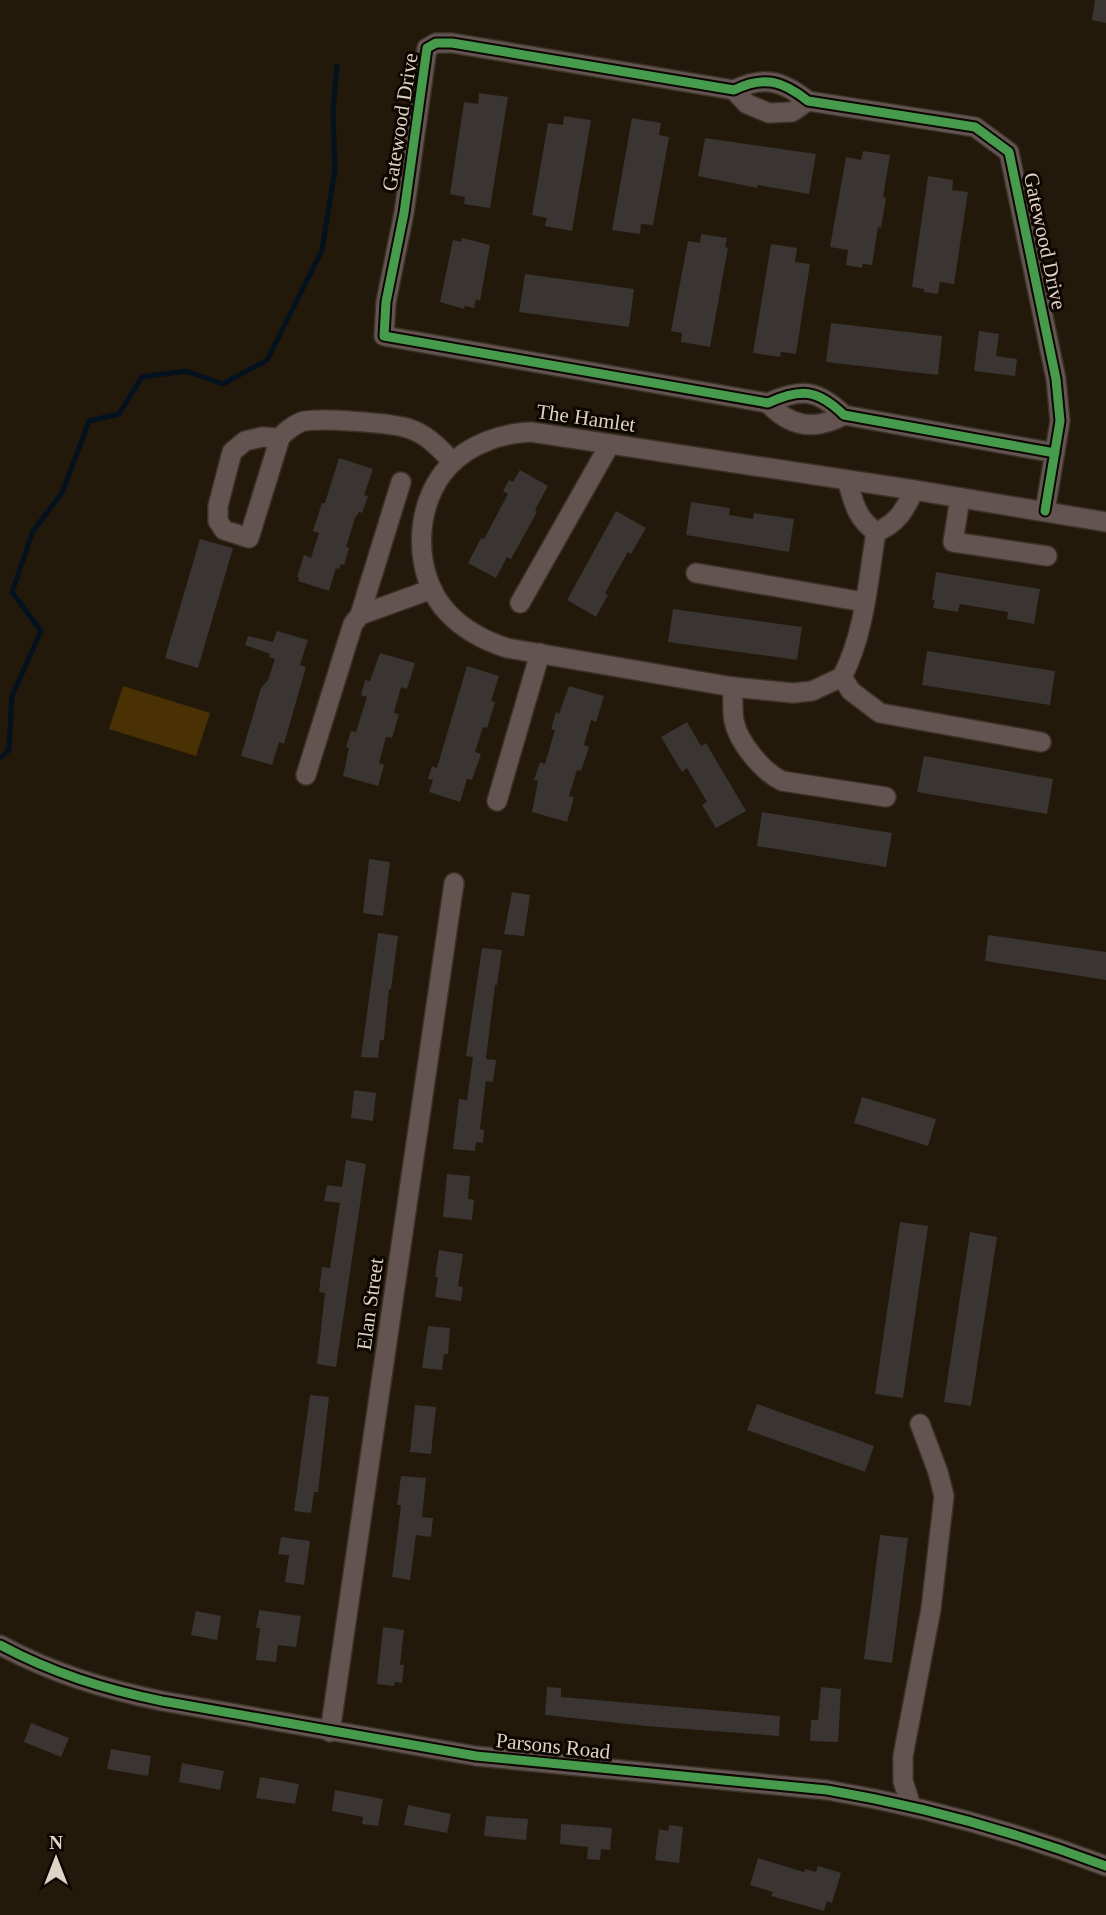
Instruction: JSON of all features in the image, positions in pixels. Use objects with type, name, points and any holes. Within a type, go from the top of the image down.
[{"type":"street","name":"Gatewood Drive","points":[[1045,512],[1055,453],[1060,421],[1056,379],[1009,152],[975,127],[808,101],[793,89],[774,82],[751,82],[734,90],[452,43],[436,43],[427,48],[404,213],[386,302],[384,336],[768,402],[791,393],[808,393],[829,401],[844,415],[1055,453]]},
{"type":"street","name":"Gatewood Drive","points":[[734,90],[747,104],[769,113],[792,112],[808,101]]},
{"type":"street","name":"Gatewood Drive","points":[[768,402],[782,418],[801,423],[826,425],[844,415]]},
{"type":"street","points":[[280,438],[262,437],[245,441],[232,452],[218,506],[218,521],[224,530],[249,538],[280,438],[302,422],[374,423],[409,428],[429,439],[453,462]]},
{"type":"street","name":"The Hamlet","points":[[842,677],[812,691],[793,693],[733,687],[508,648],[472,634],[446,611],[432,589],[424,568],[421,535],[425,513],[435,488],[453,462],[480,444],[516,433],[531,432],[1106,522]]},
{"type":"street","points":[[520,603],[610,444]]},
{"type":"street","points":[[847,480],[862,522],[876,532]]},
{"type":"street","points":[[306,775],[401,482]]},
{"type":"street","points":[[876,532],[890,527],[905,510],[914,490]]},
{"type":"street","points":[[960,498],[953,542],[1047,556]]},
{"type":"street","points":[[876,532],[851,659],[842,677],[851,691],[880,713],[1041,742]]},
{"type":"street","points":[[696,573],[864,601]]},
{"type":"street","points":[[359,615],[432,589]]},
{"type":"street","points":[[497,801],[540,653]]},
{"type":"street","points":[[733,687],[734,725],[758,764],[771,775],[782,781],[886,797]]},
{"type":"street","name":"Elan Street","points":[[330,1732],[454,883]]},
{"type":"street","points":[[911,1806],[903,1781],[903,1756],[931,1609],[944,1496],[920,1424]]},
{"type":"street","name":"Parsons Road","points":[[0,1645],[63,1675],[117,1691],[330,1732],[476,1756],[827,1790],[911,1806],[1106,1866]]},
{"type":"shaded area","points":[[123,686],[210,713],[196,756],[109,729]]},
{"type":"building","points":[[1095,0],[1106,0],[1106,23],[1092,20]]},
{"type":"building","points":[[479,93],[508,97],[490,208],[464,204],[465,197],[450,194],[464,102],[478,104]]},
{"type":"building","points":[[564,116],[591,120],[572,231],[545,226],[547,218],[532,215],[548,123],[563,125]]},
{"type":"building","points":[[632,118],[661,123],[659,135],[669,137],[653,225],[641,224],[640,234],[612,230]]},
{"type":"building","points":[[705,138],[816,154],[809,194],[758,185],[757,188],[698,176]]},
{"type":"building","points":[[863,151],[890,155],[883,197],[886,198],[872,265],[863,264],[862,268],[846,265],[848,250],[830,247],[846,157],[861,160]]},
{"type":"building","points":[[928,176],[953,180],[952,190],[968,192],[954,284],[940,282],[938,294],[912,287]]},
{"type":"building","points":[[701,234],[727,238],[725,247],[728,248],[710,347],[681,342],[682,333],[671,331],[688,241],[700,243]]},
{"type":"building","points":[[462,238],[490,245],[480,301],[476,299],[474,308],[465,306],[464,309],[440,302],[453,240],[461,242]]},
{"type":"building","points":[[771,244],[797,248],[795,262],[810,264],[796,354],[781,352],[780,357],[753,353]]},
{"type":"building","points":[[525,274],[634,289],[629,327],[519,312]]},
{"type":"building","points":[[831,323],[942,336],[938,375],[826,362]]},
{"type":"building","points":[[979,331],[999,334],[996,356],[1017,359],[1015,376],[974,371]]},
{"type":"building","points":[[339,458],[373,469],[364,495],[368,496],[362,513],[359,512],[355,518],[346,547],[349,548],[344,565],[336,568],[329,591],[298,581],[297,577],[304,555],[311,558],[319,533],[313,531]]},
{"type":"building","points":[[520,470],[548,486],[511,559],[507,557],[496,578],[468,563],[508,494],[503,491],[509,480],[513,482]]},
{"type":"building","points":[[691,502],[730,508],[729,515],[753,519],[754,513],[794,519],[789,552],[686,535]]},
{"type":"building","points":[[616,511],[646,528],[631,554],[628,552],[605,593],[608,595],[596,617],[567,600]]},
{"type":"building","points":[[200,539],[233,548],[198,668],[165,658]]},
{"type":"building","points":[[936,572],[1040,589],[1034,624],[1007,619],[1008,612],[960,604],[958,612],[933,608]]},
{"type":"building","points":[[673,609],[802,627],[797,660],[668,642]]},
{"type":"building","points":[[277,631],[308,640],[300,665],[306,667],[284,744],[279,742],[272,765],[241,756],[261,688],[268,680],[275,659],[269,657],[270,654],[245,645],[248,636],[273,642]]},
{"type":"building","points":[[927,651],[1055,671],[1050,705],[922,685]]},
{"type":"building","points":[[380,653],[415,663],[407,689],[401,687],[394,713],[399,714],[392,738],[386,737],[379,763],[384,765],[378,786],[343,776],[349,748],[346,747],[351,731],[356,732],[367,697],[361,695],[365,680],[370,681]]},
{"type":"building","points":[[467,666],[499,676],[491,701],[495,702],[487,728],[483,727],[475,752],[481,754],[472,780],[467,779],[460,802],[429,792],[433,780],[428,779],[432,766],[437,768]]},
{"type":"building","points":[[569,686],[604,696],[596,722],[591,720],[584,745],[589,747],[581,771],[577,770],[569,796],[574,797],[567,822],[532,812],[538,781],[534,780],[540,762],[545,764],[555,730],[551,729],[556,712],[559,714]]},
{"type":"building","points":[[687,722],[701,746],[706,743],[746,811],[716,828],[702,805],[707,802],[687,768],[682,772],[661,737]]},
{"type":"building","points":[[924,756],[1053,779],[1047,814],[917,792]]},
{"type":"building","points":[[762,812],[892,833],[886,867],[757,846]]},
{"type":"building","points":[[369,859],[390,862],[383,916],[363,913]]},
{"type":"building","points":[[512,892],[530,895],[524,936],[504,934]]},
{"type":"building","points":[[378,933],[398,936],[391,989],[384,1040],[380,1040],[378,1058],[361,1057]]},
{"type":"building","points":[[988,935],[1106,952],[1106,980],[985,961]]},
{"type":"building","points":[[482,948],[502,950],[486,1059],[496,1060],[493,1082],[486,1081],[480,1129],[484,1130],[483,1143],[476,1142],[475,1151],[453,1149],[459,1099],[467,1100],[473,1057],[466,1056]]},
{"type":"building","points":[[354,1090],[376,1093],[373,1121],[351,1118]]},
{"type":"building","points":[[862,1097],[936,1119],[928,1146],[854,1123]]},
{"type":"building","points":[[346,1160],[366,1164],[336,1367],[317,1364],[325,1293],[319,1292],[322,1267],[330,1268],[340,1203],[324,1201],[327,1185],[342,1187]]},
{"type":"building","points":[[447,1174],[470,1176],[468,1199],[474,1200],[472,1220],[443,1217]]},
{"type":"building","points":[[900,1222],[928,1226],[903,1398],[875,1394]]},
{"type":"building","points":[[970,1232],[997,1237],[971,1406],[944,1402]]},
{"type":"building","points":[[439,1250],[463,1254],[458,1286],[463,1287],[461,1301],[435,1297]]},
{"type":"building","points":[[428,1326],[450,1328],[448,1354],[444,1354],[442,1370],[422,1368]]},
{"type":"building","points":[[310,1395],[329,1397],[318,1492],[314,1492],[311,1513],[294,1511]]},
{"type":"building","points":[[757,1404],[874,1446],[865,1472],[747,1430]]},
{"type":"building","points":[[415,1405],[436,1407],[431,1454],[410,1452]]},
{"type":"building","points":[[401,1476],[426,1478],[422,1517],[433,1518],[431,1537],[416,1535],[410,1580],[392,1577],[401,1505],[397,1505]]},
{"type":"building","points":[[880,1535],[908,1538],[892,1663],[864,1659]]},
{"type":"building","points":[[281,1537],[310,1541],[304,1585],[285,1582],[289,1555],[278,1554]]},
{"type":"building","points":[[259,1610],[301,1616],[296,1647],[278,1645],[276,1662],[256,1660]]},
{"type":"building","points":[[196,1611],[221,1616],[217,1640],[191,1635]]},
{"type":"building","points":[[383,1627],[404,1630],[400,1665],[404,1665],[402,1683],[395,1682],[394,1686],[377,1684]]},
{"type":"building","points":[[547,1687],[561,1688],[561,1697],[780,1716],[779,1736],[545,1715]]},
{"type":"building","points":[[821,1687],[841,1689],[838,1742],[810,1741],[811,1720],[818,1720]]},
{"type":"building","points":[[31,1723],[69,1738],[61,1757],[24,1742]]},
{"type":"building","points":[[111,1749],[151,1756],[148,1776],[107,1769]]},
{"type":"building","points":[[182,1763],[224,1771],[220,1790],[179,1782]]},
{"type":"building","points":[[260,1777],[299,1784],[295,1804],[256,1798]]},
{"type":"building","points":[[335,1790],[383,1799],[378,1826],[362,1824],[363,1817],[332,1811]]},
{"type":"building","points":[[408,1805],[451,1814],[447,1833],[404,1825]]},
{"type":"building","points":[[486,1816],[528,1819],[526,1840],[484,1836]]},
{"type":"building","points":[[561,1824],[612,1828],[610,1850],[601,1849],[600,1860],[587,1859],[588,1847],[560,1844]]},
{"type":"building","points":[[669,1825],[683,1827],[679,1863],[655,1860],[659,1829],[668,1831]]},
{"type":"building","points":[[758,1858],[804,1872],[805,1869],[816,1872],[818,1866],[841,1873],[832,1903],[827,1901],[824,1911],[771,1896],[773,1892],[750,1885]]},
{"type":"waterway","points":[[0,758],[9,750],[12,696],[41,631],[12,592],[33,531],[62,493],[89,421],[119,414],[142,377],[186,371],[223,384],[267,360],[322,250],[335,170],[333,111],[337,66]]},
{"type":"cycle path","points":[[1045,511],[1060,421],[1056,379],[1009,152],[975,127],[808,101],[773,82],[745,85],[734,90],[452,43],[436,43],[427,48],[404,213],[386,302],[384,336],[768,403],[790,395],[808,394],[825,400],[844,415],[1055,453]]},
{"type":"cycle path","points":[[0,1645],[79,1679],[162,1701],[476,1756],[827,1790],[968,1821],[1106,1866]]}]
